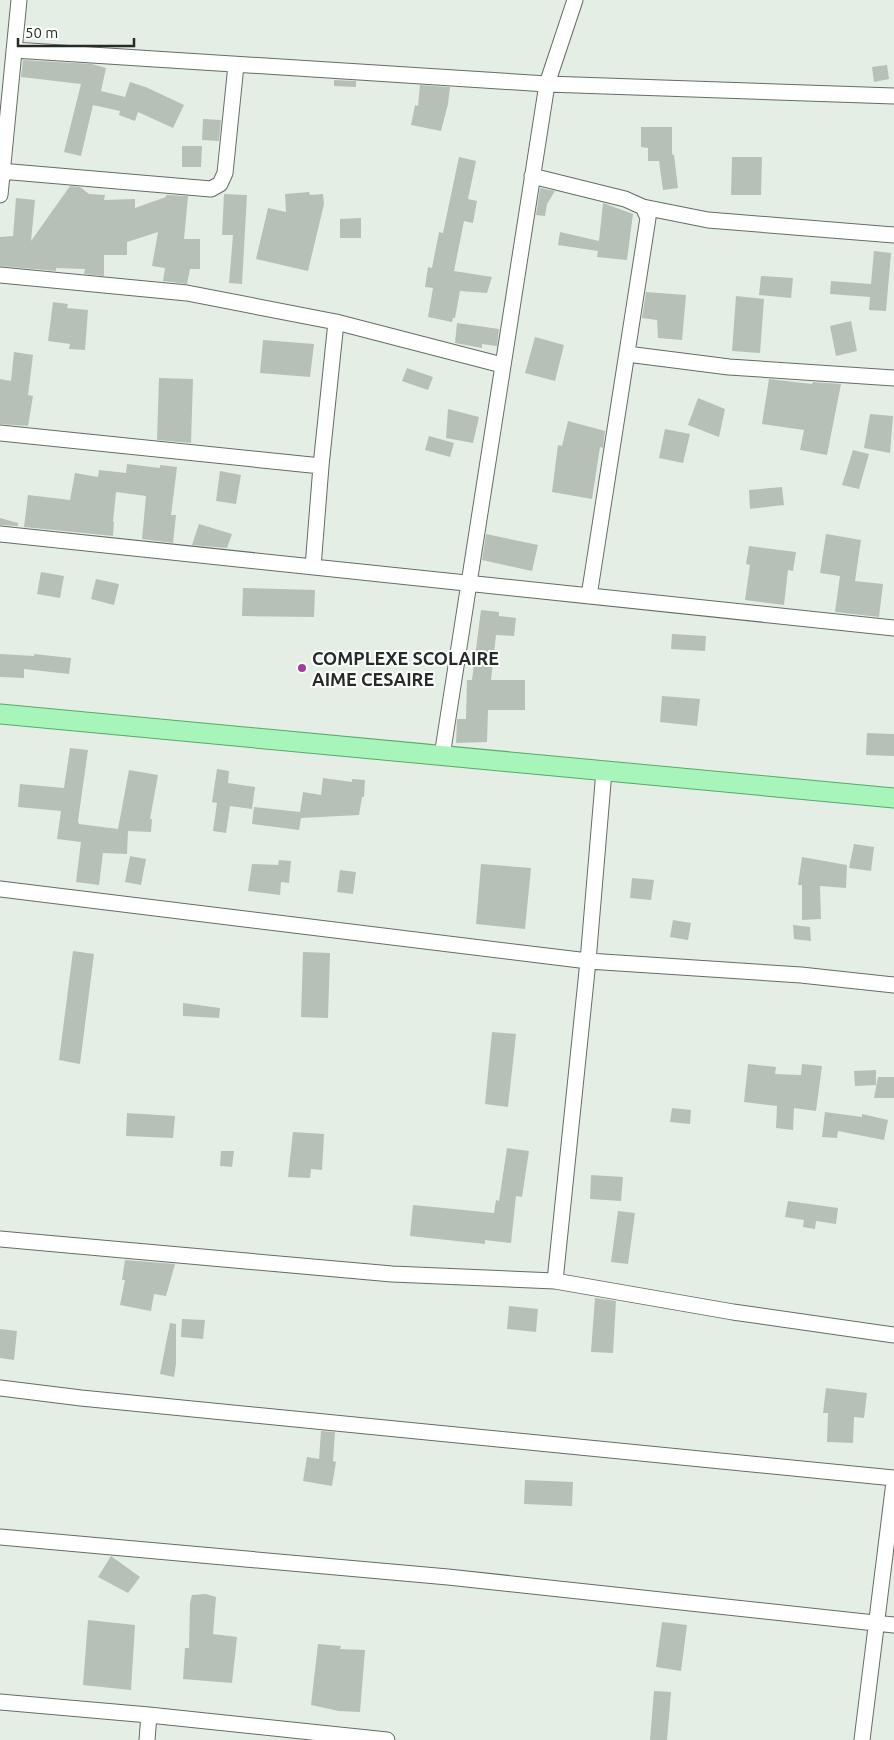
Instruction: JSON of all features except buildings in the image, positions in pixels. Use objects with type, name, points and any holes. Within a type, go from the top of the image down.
[{"type":"main road","points":[[0,714],[894,798]]},
{"type":"street","points":[[0,195],[19,0]]},
{"type":"street","points":[[442,756],[546,84],[575,0]]},
{"type":"street","points":[[14,50],[546,84],[894,96]]},
{"type":"street","points":[[1,171],[211,189],[220,184],[225,173],[236,64]]},
{"type":"street","points":[[532,176],[625,199],[643,207],[708,220],[894,235]]},
{"type":"street","points":[[589,596],[648,218],[643,207]]},
{"type":"street","points":[[0,275],[187,293],[336,322],[502,365]]},
{"type":"street","points":[[313,567],[336,322]]},
{"type":"street","points":[[627,354],[729,367],[894,378]]},
{"type":"street","points":[[0,432],[321,466]]},
{"type":"street","points":[[0,534],[894,628]]},
{"type":"street","points":[[555,1281],[588,961],[604,771]]},
{"type":"street","points":[[0,889],[588,961],[791,975],[894,985]]},
{"type":"street","points":[[0,1239],[392,1274],[555,1281],[733,1312],[894,1335]]},
{"type":"street","points":[[0,1388],[81,1398],[894,1480],[878,1623],[862,1740]]},
{"type":"street","points":[[0,1537],[438,1576],[894,1625]]},
{"type":"street","points":[[0,1702],[149,1715],[297,1735],[387,1740]]},
{"type":"street","points":[[147,1740],[149,1715]]},
{"type":"place","name":"COMPLEXE SCOLAIRE AIME CESAIRE","points":[[302,668]]}]
